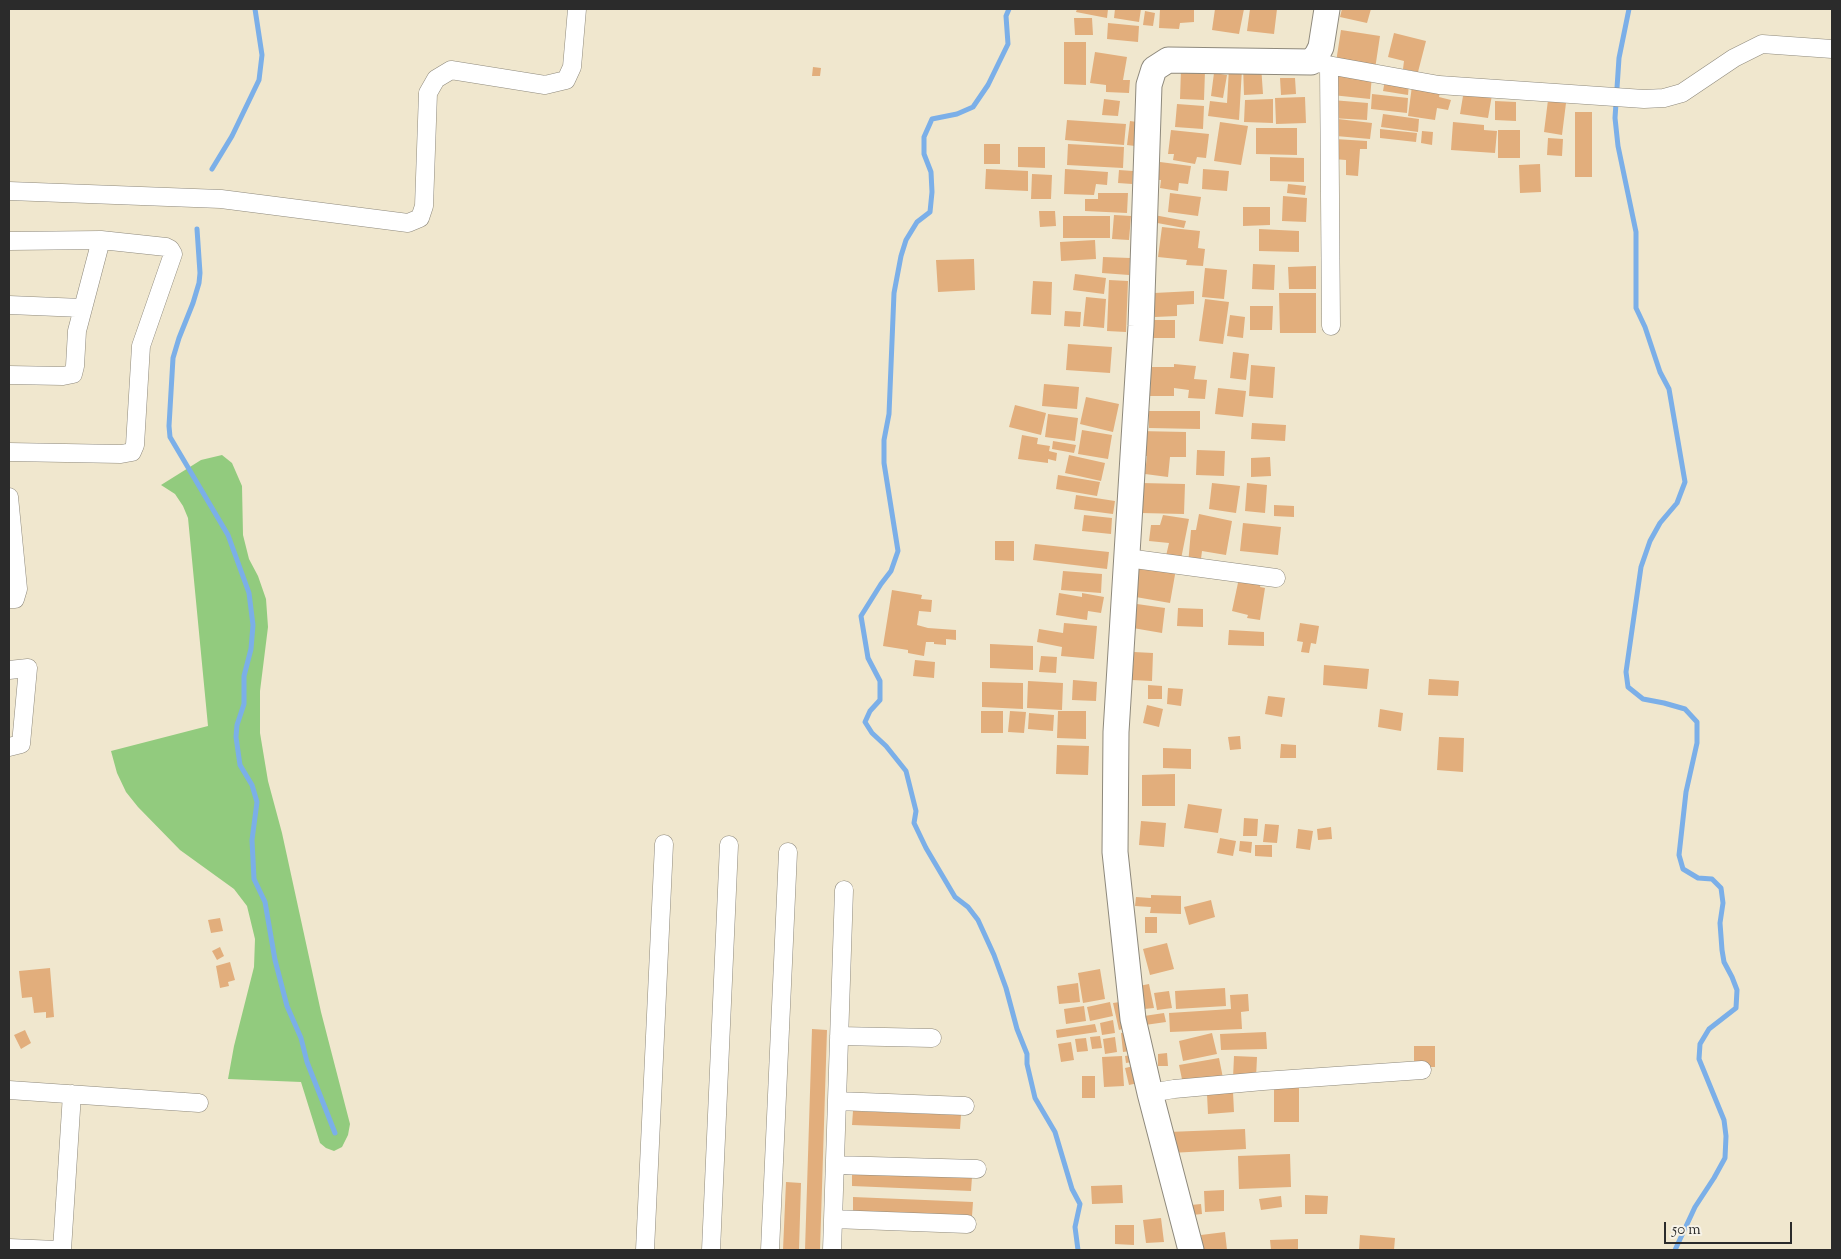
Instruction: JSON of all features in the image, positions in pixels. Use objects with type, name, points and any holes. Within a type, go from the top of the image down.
[{"type":"street","points":[[9,191],[221,199],[408,223],[420,218],[424,206],[428,93],[436,79],[451,70],[545,85],[566,80],[572,67],[577,9]]},
{"type":"street","points":[[1327,9],[1318,55],[1320,64],[1331,326]]},
{"type":"street","points":[[1191,1250],[1150,1093],[1134,1019],[1115,852],[1116,732],[1141,326],[1149,85],[1154,69],[1168,60],[1320,64],[1439,84],[1597,96],[1664,98],[1682,93],[1734,58],[1762,44],[1832,49]]},
{"type":"street","points":[[9,241],[101,240],[166,247],[170,249],[172,254],[141,346],[135,445],[132,452],[121,454],[9,452]]},
{"type":"street","points":[[9,375],[63,376],[73,374],[77,331],[101,240]]},
{"type":"street","points":[[9,305],[82,308]]},
{"type":"street","points":[[9,497],[10,530],[18,589],[12,599]]},
{"type":"street","points":[[1127,558],[1276,578]]},
{"type":"street","points":[[9,670],[28,668],[21,744],[9,747]]},
{"type":"street","points":[[645,1250],[664,844]]},
{"type":"street","points":[[712,1250],[729,845]]},
{"type":"street","points":[[770,1250],[788,852]]},
{"type":"street","points":[[832,1250],[844,890]]},
{"type":"street","points":[[839,1036],[932,1038]]},
{"type":"street","points":[[1150,1093],[1263,1081],[1422,1070]]},
{"type":"street","points":[[9,1090],[199,1103]]},
{"type":"street","points":[[62,1250],[72,1094]]},
{"type":"street","points":[[837,1101],[965,1106]]},
{"type":"street","points":[[835,1165],[977,1169]]},
{"type":"street","points":[[833,1219],[967,1224]]},
{"type":"street","points":[[9,1248],[57,1250]]},
{"type":"green space","points":[[222,455],[232,463],[242,486],[243,535],[249,559],[258,576],[266,599],[268,627],[260,691],[260,733],[268,781],[282,833],[321,1012],[350,1124],[348,1135],[342,1147],[334,1151],[320,1143],[301,1082],[228,1079],[234,1046],[254,967],[255,939],[247,906],[234,889],[180,850],[138,807],[126,792],[117,773],[111,751],[208,726],[188,518],[175,494],[161,485],[201,460]]},
{"type":"building","points":[[1077,9],[1108,9],[1107,18],[1076,12]]},
{"type":"building","points":[[1115,9],[1141,9],[1139,22],[1114,18]]},
{"type":"building","points":[[1160,9],[1194,9],[1194,22],[1180,23],[1179,29],[1159,28]]},
{"type":"building","points":[[1215,9],[1244,9],[1239,34],[1212,30]]},
{"type":"building","points":[[1250,9],[1277,9],[1274,34],[1247,31]]},
{"type":"building","points":[[1342,9],[1371,9],[1367,23],[1340,17]]},
{"type":"building","points":[[1145,11],[1155,13],[1153,26],[1143,25]]},
{"type":"building","points":[[1074,18],[1092,18],[1093,35],[1075,35]]},
{"type":"building","points":[[1108,23],[1139,26],[1138,42],[1107,39]]},
{"type":"building","points":[[1341,30],[1380,36],[1375,69],[1336,62]]},
{"type":"building","points":[[1394,33],[1426,41],[1418,72],[1403,69],[1404,61],[1388,57]]},
{"type":"building","points":[[1064,42],[1086,42],[1086,85],[1064,84]]},
{"type":"building","points":[[1095,52],[1127,57],[1123,80],[1130,80],[1129,93],[1106,92],[1106,85],[1090,83]]},
{"type":"building","points":[[1243,65],[1261,65],[1263,94],[1244,95]]},
{"type":"building","points":[[813,67],[821,68],[820,76],[812,76]]},
{"type":"building","points":[[1229,68],[1242,69],[1239,120],[1208,116],[1210,101],[1227,103]]},
{"type":"building","points":[[1181,69],[1205,71],[1204,100],[1180,99]]},
{"type":"building","points":[[1334,71],[1372,75],[1370,99],[1332,95]]},
{"type":"building","points":[[1214,73],[1227,75],[1223,98],[1211,96]]},
{"type":"building","points":[[1280,78],[1295,78],[1296,94],[1281,95]]},
{"type":"building","points":[[1385,80],[1409,84],[1408,95],[1383,91]]},
{"type":"building","points":[[1412,86],[1440,91],[1439,97],[1451,100],[1448,110],[1437,108],[1435,120],[1408,116]]},
{"type":"building","points":[[1464,90],[1492,95],[1488,118],[1460,114]]},
{"type":"building","points":[[1372,94],[1408,98],[1407,113],[1371,109]]},
{"type":"building","points":[[1305,97],[1306,123],[1276,124],[1275,98]]},
{"type":"building","points":[[1104,99],[1120,101],[1118,116],[1102,115]]},
{"type":"building","points":[[1273,99],[1273,123],[1244,122],[1245,100]]},
{"type":"building","points":[[1332,100],[1368,103],[1367,120],[1331,118]]},
{"type":"building","points":[[1548,100],[1566,103],[1562,135],[1544,132]]},
{"type":"building","points":[[1495,101],[1516,102],[1516,121],[1495,120]]},
{"type":"building","points":[[1177,104],[1204,106],[1203,129],[1175,127]]},
{"type":"building","points":[[1575,112],[1592,112],[1592,177],[1575,177]]},
{"type":"building","points":[[1383,114],[1419,119],[1418,132],[1381,127]]},
{"type":"building","points":[[1338,119],[1372,123],[1370,139],[1336,136]]},
{"type":"building","points":[[1067,120],[1126,124],[1124,145],[1065,140]]},
{"type":"building","points":[[1130,121],[1137,122],[1135,146],[1127,145]]},
{"type":"building","points":[[1220,122],[1248,126],[1241,165],[1214,161]]},
{"type":"building","points":[[1453,122],[1484,125],[1484,130],[1497,131],[1495,153],[1451,150]]},
{"type":"building","points":[[1256,128],[1297,128],[1297,155],[1256,154]]},
{"type":"building","points":[[1380,129],[1417,133],[1416,142],[1380,138]]},
{"type":"building","points":[[1171,130],[1209,134],[1206,158],[1197,157],[1195,164],[1173,160],[1174,154],[1168,154]]},
{"type":"building","points":[[1498,130],[1520,130],[1520,158],[1498,158]]},
{"type":"building","points":[[1422,131],[1433,132],[1432,145],[1421,143]]},
{"type":"building","points":[[1548,138],[1563,139],[1562,156],[1547,155]]},
{"type":"building","points":[[1335,139],[1367,141],[1367,149],[1360,149],[1358,176],[1346,175],[1346,160],[1333,159]]},
{"type":"building","points":[[984,144],[1000,144],[1000,164],[984,164]]},
{"type":"building","points":[[1068,144],[1124,147],[1123,168],[1067,165]]},
{"type":"building","points":[[1018,147],[1045,147],[1045,168],[1018,167]]},
{"type":"building","points":[[1270,157],[1304,158],[1304,182],[1270,181]]},
{"type":"building","points":[[1160,162],[1191,166],[1188,184],[1179,183],[1178,191],[1160,188],[1161,180],[1158,180]]},
{"type":"building","points":[[1540,164],[1541,192],[1520,193],[1519,165]]},
{"type":"building","points":[[986,169],[1028,171],[1028,191],[985,189]]},
{"type":"building","points":[[1065,169],[1108,172],[1107,185],[1096,184],[1094,195],[1064,194]]},
{"type":"building","points":[[1203,169],[1229,171],[1227,191],[1202,189]]},
{"type":"building","points":[[1119,170],[1133,171],[1132,184],[1118,183]]},
{"type":"building","points":[[1032,174],[1052,175],[1051,199],[1031,199]]},
{"type":"building","points":[[1288,184],[1306,186],[1305,195],[1287,193]]},
{"type":"building","points":[[1098,193],[1128,193],[1127,213],[1085,211],[1085,199],[1098,199]]},
{"type":"building","points":[[1170,193],[1201,197],[1198,216],[1168,212]]},
{"type":"building","points":[[1283,196],[1307,198],[1306,222],[1282,221]]},
{"type":"building","points":[[1243,207],[1270,207],[1270,225],[1243,226]]},
{"type":"building","points":[[1039,211],[1055,211],[1056,226],[1040,227]]},
{"type":"building","points":[[1114,215],[1131,216],[1129,240],[1112,239]]},
{"type":"building","points":[[1154,215],[1186,221],[1184,228],[1152,222]]},
{"type":"building","points":[[1063,216],[1110,216],[1110,238],[1063,238]]},
{"type":"building","points":[[1162,227],[1200,231],[1198,248],[1205,249],[1203,266],[1186,265],[1187,260],[1158,257]]},
{"type":"building","points":[[1259,229],[1299,231],[1299,252],[1259,251]]},
{"type":"building","points":[[1095,240],[1096,259],[1061,261],[1060,242]]},
{"type":"building","points":[[1103,257],[1130,258],[1129,275],[1102,273]]},
{"type":"building","points":[[974,259],[975,290],[938,292],[936,260]]},
{"type":"building","points":[[1253,264],[1275,265],[1274,290],[1252,289]]},
{"type":"building","points":[[1316,266],[1316,289],[1289,289],[1288,267]]},
{"type":"building","points":[[1205,268],[1227,270],[1224,299],[1202,297]]},
{"type":"building","points":[[1075,274],[1106,278],[1104,294],[1073,290]]},
{"type":"building","points":[[1109,280],[1128,281],[1126,332],[1107,331]]},
{"type":"building","points":[[1033,281],[1052,282],[1051,315],[1031,314]]},
{"type":"building","points":[[1194,291],[1194,304],[1177,305],[1177,316],[1155,317],[1154,293]]},
{"type":"building","points":[[1279,293],[1316,293],[1316,333],[1280,333]]},
{"type":"building","points":[[1086,297],[1106,299],[1104,328],[1083,326]]},
{"type":"building","points":[[1205,299],[1229,302],[1223,344],[1199,341]]},
{"type":"building","points":[[1250,306],[1273,306],[1272,330],[1250,330]]},
{"type":"building","points":[[1065,311],[1081,312],[1080,327],[1064,326]]},
{"type":"building","points":[[1230,315],[1245,317],[1243,338],[1227,336]]},
{"type":"building","points":[[1147,320],[1175,320],[1175,338],[1147,338]]},
{"type":"building","points":[[1068,344],[1112,347],[1110,373],[1066,370]]},
{"type":"building","points":[[1233,352],[1249,354],[1246,380],[1230,378]]},
{"type":"building","points":[[1174,364],[1196,366],[1194,379],[1207,380],[1205,399],[1188,398],[1189,390],[1174,388],[1174,396],[1150,396],[1151,367],[1174,367]]},
{"type":"building","points":[[1251,365],[1275,367],[1273,398],[1249,396]]},
{"type":"building","points":[[1044,384],[1079,387],[1077,409],[1042,406]]},
{"type":"building","points":[[1218,388],[1246,391],[1243,417],[1215,414]]},
{"type":"building","points":[[1086,397],[1119,404],[1113,432],[1080,424]]},
{"type":"building","points":[[1015,405],[1046,413],[1041,435],[1009,427]]},
{"type":"building","points":[[1149,411],[1200,411],[1200,429],[1149,428]]},
{"type":"building","points":[[1048,414],[1078,418],[1075,441],[1045,437]]},
{"type":"building","points":[[1252,423],[1286,425],[1285,441],[1251,439]]},
{"type":"building","points":[[1082,430],[1112,435],[1108,459],[1078,454]]},
{"type":"building","points":[[1139,431],[1186,432],[1186,457],[1170,457],[1168,477],[1145,474],[1147,456],[1139,456]]},
{"type":"building","points":[[1022,435],[1038,438],[1037,444],[1050,446],[1049,451],[1057,453],[1056,461],[1048,459],[1048,463],[1018,459]]},
{"type":"building","points":[[1053,441],[1076,445],[1074,453],[1052,449]]},
{"type":"building","points":[[1197,450],[1225,451],[1224,476],[1196,475]]},
{"type":"building","points":[[1069,455],[1105,463],[1101,481],[1065,473]]},
{"type":"building","points":[[1270,457],[1271,476],[1251,477],[1251,458]]},
{"type":"building","points":[[1058,475],[1100,482],[1097,496],[1056,489]]},
{"type":"building","points":[[1141,483],[1185,484],[1184,514],[1141,513]]},
{"type":"building","points":[[1212,483],[1240,486],[1236,513],[1209,509]]},
{"type":"building","points":[[1247,483],[1267,485],[1265,513],[1245,511]]},
{"type":"building","points":[[1076,495],[1115,501],[1113,514],[1074,509]]},
{"type":"building","points":[[1274,505],[1294,506],[1294,517],[1274,516]]},
{"type":"building","points":[[1199,514],[1232,521],[1226,555],[1202,551],[1200,567],[1188,565],[1191,530],[1196,530]]},
{"type":"building","points":[[1084,515],[1112,518],[1111,534],[1082,531]]},
{"type":"building","points":[[1163,515],[1189,519],[1181,559],[1166,556],[1169,543],[1149,541],[1151,525],[1160,525]]},
{"type":"building","points":[[1243,523],[1281,527],[1278,555],[1240,551]]},
{"type":"building","points":[[995,541],[1014,541],[1014,561],[995,560]]},
{"type":"building","points":[[1035,544],[1109,552],[1107,569],[1033,560]]},
{"type":"building","points":[[1135,562],[1176,569],[1170,603],[1130,596]]},
{"type":"building","points":[[1063,571],[1102,574],[1101,593],[1061,590]]},
{"type":"building","points":[[1239,578],[1261,582],[1260,587],[1265,588],[1260,620],[1247,618],[1248,615],[1232,611]]},
{"type":"building","points":[[892,590],[922,595],[921,599],[932,600],[931,612],[919,611],[917,625],[928,628],[956,630],[956,640],[946,639],[946,645],[926,642],[924,656],[908,653],[908,650],[883,646]]},
{"type":"building","points":[[1059,593],[1082,597],[1082,593],[1104,597],[1101,613],[1088,611],[1087,620],[1056,615]]},
{"type":"building","points":[[1130,603],[1165,608],[1162,633],[1127,627]]},
{"type":"building","points":[[1178,608],[1203,609],[1203,627],[1177,626]]},
{"type":"building","points":[[1064,623],[1097,626],[1094,659],[1061,656],[1062,647],[1037,642],[1039,629],[1063,633]]},
{"type":"building","points":[[1300,623],[1319,626],[1316,644],[1311,643],[1309,653],[1301,652],[1303,642],[1297,641]]},
{"type":"building","points":[[1229,630],[1264,632],[1264,646],[1228,645]]},
{"type":"building","points":[[990,644],[1033,646],[1033,670],[990,668]]},
{"type":"building","points":[[1134,652],[1153,653],[1152,681],[1132,680]]},
{"type":"building","points":[[1041,656],[1057,657],[1056,673],[1039,672]]},
{"type":"building","points":[[915,660],[935,662],[934,678],[913,676]]},
{"type":"building","points":[[1324,665],[1369,669],[1367,689],[1323,685]]},
{"type":"building","points":[[1429,679],[1459,681],[1458,696],[1428,695]]},
{"type":"building","points":[[1073,680],[1097,682],[1096,701],[1072,700]]},
{"type":"building","points":[[1028,681],[1063,683],[1062,710],[1027,708]]},
{"type":"building","points":[[982,682],[1023,683],[1023,709],[982,707]]},
{"type":"building","points":[[1148,685],[1162,686],[1162,699],[1148,699]]},
{"type":"building","points":[[1168,688],[1183,689],[1181,706],[1167,704]]},
{"type":"building","points":[[1268,696],[1285,698],[1282,717],[1265,714]]},
{"type":"building","points":[[1147,705],[1163,709],[1159,727],[1143,723]]},
{"type":"building","points":[[1380,709],[1403,713],[1401,731],[1378,727]]},
{"type":"building","points":[[981,711],[1003,711],[1003,733],[981,733]]},
{"type":"building","points":[[1010,711],[1026,712],[1024,733],[1008,732]]},
{"type":"building","points":[[1058,711],[1086,711],[1086,739],[1057,738]]},
{"type":"building","points":[[1029,713],[1054,715],[1053,731],[1028,729]]},
{"type":"building","points":[[1240,736],[1241,749],[1230,750],[1228,737]]},
{"type":"building","points":[[1439,737],[1464,738],[1463,772],[1437,770]]},
{"type":"building","points":[[1281,744],[1296,745],[1296,758],[1280,758]]},
{"type":"building","points":[[1057,745],[1089,746],[1088,775],[1056,774]]},
{"type":"building","points":[[1163,748],[1191,749],[1191,769],[1163,768]]},
{"type":"building","points":[[1175,774],[1175,806],[1142,806],[1142,775]]},
{"type":"building","points":[[1188,804],[1222,809],[1218,833],[1184,828]]},
{"type":"building","points":[[1244,818],[1258,819],[1257,836],[1243,836]]},
{"type":"building","points":[[1141,821],[1166,823],[1164,847],[1139,845]]},
{"type":"building","points":[[1265,824],[1279,825],[1277,843],[1263,842]]},
{"type":"building","points":[[1331,827],[1332,839],[1318,840],[1317,829]]},
{"type":"building","points":[[1298,829],[1313,831],[1310,850],[1296,848]]},
{"type":"building","points":[[1220,838],[1236,841],[1233,856],[1217,853]]},
{"type":"building","points":[[1240,841],[1252,842],[1251,853],[1239,851]]},
{"type":"building","points":[[1255,845],[1272,845],[1272,857],[1255,856]]},
{"type":"building","points":[[1151,895],[1181,896],[1181,914],[1150,913],[1151,907],[1135,906],[1136,897],[1151,898]]},
{"type":"building","points":[[1211,900],[1215,917],[1189,925],[1184,907]]},
{"type":"building","points":[[1145,917],[1157,917],[1157,933],[1145,933]]},
{"type":"building","points":[[220,918],[223,931],[211,933],[208,920]]},
{"type":"building","points":[[1167,943],[1174,969],[1150,975],[1143,949]]},
{"type":"building","points":[[220,947],[224,956],[217,960],[212,951]]},
{"type":"building","points":[[230,962],[235,980],[228,982],[229,986],[220,988],[216,966]]},
{"type":"building","points":[[50,968],[54,1017],[46,1018],[46,1012],[34,1013],[32,997],[22,998],[19,971]]},
{"type":"building","points":[[1100,969],[1105,999],[1083,1003],[1078,973]]},
{"type":"building","points":[[1078,983],[1080,1002],[1059,1004],[1057,986]]},
{"type":"building","points":[[1149,984],[1154,1008],[1144,1009],[1139,986]]},
{"type":"building","points":[[1225,988],[1226,1006],[1176,1009],[1175,991]]},
{"type":"building","points":[[1169,991],[1172,1008],[1157,1010],[1154,993]]},
{"type":"building","points":[[1248,994],[1249,1011],[1241,1012],[1242,1029],[1170,1032],[1169,1013],[1231,1009],[1230,995]]},
{"type":"building","points":[[1110,1002],[1113,1016],[1090,1021],[1087,1007]]},
{"type":"building","points":[[1120,1002],[1126,1028],[1119,1030],[1113,1003]]},
{"type":"building","points":[[1084,1006],[1086,1021],[1066,1024],[1064,1009]]},
{"type":"building","points":[[1164,1013],[1166,1022],[1145,1025],[1144,1016]]},
{"type":"building","points":[[1113,1020],[1115,1033],[1102,1035],[1100,1023]]},
{"type":"building","points":[[1095,1024],[1097,1032],[1057,1038],[1056,1030]]},
{"type":"building","points":[[812,1029],[827,1030],[820,1250],[805,1250]]},
{"type":"building","points":[[25,1030],[31,1043],[21,1049],[14,1035]]},
{"type":"building","points":[[1128,1032],[1130,1051],[1123,1052],[1121,1033]]},
{"type":"building","points":[[1266,1032],[1267,1049],[1221,1050],[1220,1034]]},
{"type":"building","points":[[1212,1033],[1217,1054],[1183,1061],[1179,1041]]},
{"type":"building","points":[[1100,1036],[1102,1048],[1092,1049],[1090,1037]]},
{"type":"building","points":[[1115,1037],[1117,1052],[1105,1054],[1103,1039]]},
{"type":"building","points":[[1086,1038],[1088,1051],[1077,1052],[1075,1039]]},
{"type":"building","points":[[1071,1042],[1074,1060],[1061,1062],[1058,1044]]},
{"type":"building","points":[[1414,1046],[1435,1046],[1435,1067],[1414,1067]]},
{"type":"building","points":[[1167,1053],[1168,1066],[1158,1066],[1158,1054]]},
{"type":"building","points":[[1131,1055],[1132,1062],[1126,1063],[1125,1056]]},
{"type":"building","points":[[1122,1056],[1124,1086],[1104,1087],[1102,1057]]},
{"type":"building","points":[[1234,1056],[1257,1057],[1256,1078],[1233,1078]]},
{"type":"building","points":[[1219,1058],[1223,1078],[1183,1084],[1179,1065]]},
{"type":"building","points":[[1134,1066],[1138,1083],[1129,1085],[1125,1068]]},
{"type":"building","points":[[1082,1076],[1095,1076],[1095,1098],[1082,1098]]},
{"type":"building","points":[[1299,1083],[1299,1122],[1274,1122],[1274,1084]]},
{"type":"building","points":[[1233,1092],[1234,1112],[1208,1114],[1207,1094]]},
{"type":"building","points":[[853,1111],[961,1115],[960,1129],[852,1125]]},
{"type":"building","points":[[1245,1129],[1246,1149],[1170,1153],[1168,1132]]},
{"type":"building","points":[[1290,1154],[1291,1187],[1239,1189],[1238,1156]]},
{"type":"building","points":[[852,1172],[972,1177],[971,1191],[852,1186]]},
{"type":"building","points":[[786,1182],[801,1183],[799,1250],[783,1250]]},
{"type":"building","points":[[1122,1185],[1123,1203],[1092,1204],[1091,1186]]},
{"type":"building","points":[[1224,1190],[1224,1211],[1205,1212],[1204,1191]]},
{"type":"building","points":[[1305,1195],[1328,1196],[1327,1214],[1305,1214]]},
{"type":"building","points":[[1281,1196],[1282,1207],[1261,1210],[1259,1199]]},
{"type":"building","points":[[853,1197],[973,1202],[972,1216],[853,1211]]},
{"type":"building","points":[[1201,1204],[1202,1214],[1192,1215],[1191,1205]]},
{"type":"building","points":[[1161,1218],[1164,1242],[1146,1243],[1143,1220]]},
{"type":"building","points":[[1115,1225],[1134,1225],[1134,1245],[1115,1244]]},
{"type":"building","points":[[1225,1232],[1227,1250],[1203,1250],[1201,1235]]},
{"type":"building","points":[[1360,1235],[1395,1238],[1394,1250],[1359,1250]]},
{"type":"building","points":[[1298,1239],[1298,1250],[1271,1250],[1270,1240]]},
{"type":"waterway","points":[[212,169],[232,136],[259,80],[262,55],[255,9]]},
{"type":"waterway","points":[[1009,9],[1006,16],[1008,44],[988,85],[973,107],[957,114],[932,119],[924,137],[924,154],[931,172],[930,212],[917,222],[906,240],[901,256],[894,293],[889,414],[884,440],[884,463],[898,551],[891,571],[861,616],[868,658],[880,681],[880,700],[870,711],[865,722],[872,733],[886,746],[906,771],[916,811],[914,823],[926,848],[955,897],[968,907],[978,920],[994,955],[1006,988],[1017,1029],[1027,1054],[1027,1064],[1035,1098],[1055,1132],[1072,1189],[1080,1204],[1075,1227],[1078,1250]]},
{"type":"waterway","points":[[1629,9],[1619,58],[1615,118],[1618,146],[1636,232],[1636,308],[1645,327],[1660,372],[1669,389],[1685,482],[1677,503],[1660,523],[1650,541],[1641,567],[1626,672],[1628,687],[1643,699],[1685,709],[1697,722],[1697,743],[1686,792],[1679,855],[1683,869],[1698,878],[1712,879],[1721,888],[1723,903],[1720,923],[1722,950],[1724,962],[1737,990],[1736,1008],[1709,1029],[1700,1044],[1699,1059],[1724,1120],[1726,1136],[1725,1158],[1695,1207],[1675,1250]]},
{"type":"waterway","points":[[197,229],[199,283],[173,358],[170,437],[228,535],[249,593],[253,625],[251,649],[244,676],[244,704],[237,725],[236,737],[240,765],[252,785],[257,802],[252,840],[254,879],[265,902],[275,960],[287,1006],[301,1038],[307,1062],[335,1133]]}]
